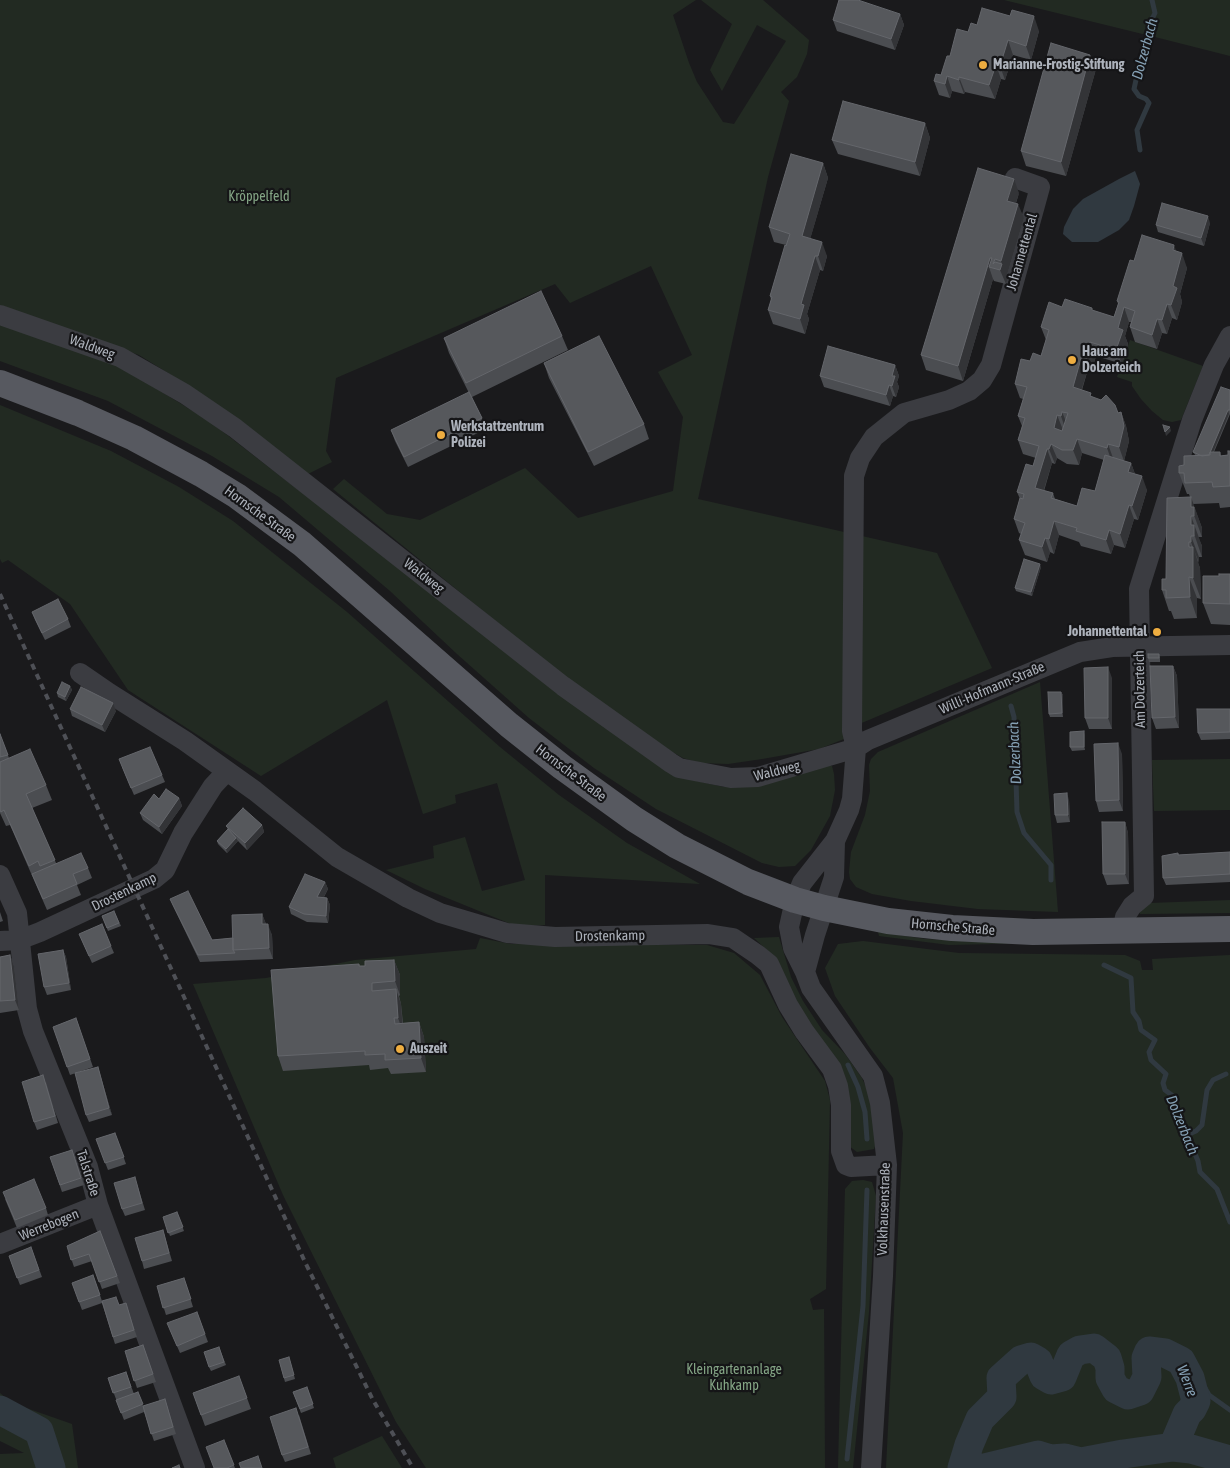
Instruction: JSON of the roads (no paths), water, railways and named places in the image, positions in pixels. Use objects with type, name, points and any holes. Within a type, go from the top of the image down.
[{"type":"main road","name":"Hornsche Straße","points":[[0,383],[78,413],[134,438],[201,474],[237,496],[302,544],[509,725],[595,791],[677,846],[748,882],[795,900],[824,908],[888,921],[959,929],[1034,932],[1230,929]]},
{"type":"street","name":"Johannettental","points":[[856,748],[852,731],[854,476],[860,458],[874,437],[904,413],[949,400],[969,391],[982,380],[991,365],[1040,187],[1015,178]]},
{"type":"street","name":"Waldweg","points":[[0,314],[120,357],[184,394],[235,428],[563,686],[679,768],[731,778],[758,777],[856,748]]},
{"type":"street","name":"Am Dolzerteich","points":[[1122,931],[1125,917],[1132,906],[1144,896],[1139,646],[1140,584],[1192,420],[1214,366],[1230,336]]},
{"type":"street","name":"Willi-Hofmann-Straße","points":[[856,748],[868,740],[1072,655],[1099,648],[1230,645]]},
{"type":"street","name":"Drostenkamp","points":[[80,673],[185,741],[255,791],[336,857],[408,898],[440,913],[507,933],[546,936],[708,934],[733,938],[769,964],[788,1004],[804,1031],[832,1069],[838,1086],[841,1105],[841,1151],[846,1165],[850,1167],[887,1165]]},
{"type":"street","points":[[795,900],[802,883],[835,841],[845,821],[852,799],[856,748]]},
{"type":"street","name":"Drostenkamp","points":[[10,940],[154,879],[165,870],[183,833],[213,786],[227,771]]},
{"type":"street","points":[[805,972],[834,877],[835,841]]},
{"type":"street","name":"Talstraße","points":[[0,875],[17,913],[10,940],[33,1031],[88,1167],[98,1205],[195,1468]]},
{"type":"street","name":"Volkhausenstraße","points":[[795,900],[789,927],[793,948],[811,988],[873,1076],[880,1103],[887,1165],[883,1276],[871,1468]]},
{"type":"street","name":"Werrebogen","points":[[0,1244],[98,1205]]},
{"type":"waterway","name":"Dolzerbach","points":[[1140,150],[1137,130],[1149,103],[1146,99],[1139,96],[1134,89],[1143,48],[1148,35],[1149,22],[1155,13],[1152,0]]},
{"type":"waterway","name":"Dolzerbach","points":[[1011,706],[1014,717],[1017,812],[1024,833],[1051,865],[1051,880]]},
{"type":"waterway","name":"Dolzerbach","points":[[1104,965],[1131,978],[1133,1012],[1139,1021],[1141,1030],[1155,1040],[1149,1052],[1151,1060],[1166,1074],[1163,1083],[1165,1090],[1173,1096],[1198,1161],[1200,1172],[1217,1189],[1230,1222]]},
{"type":"waterway","points":[[848,1065],[858,1087],[865,1112],[867,1139]]},
{"type":"waterway","points":[[1187,1135],[1196,1131],[1202,1125],[1207,1090],[1213,1080],[1226,1074]]},
{"type":"waterway","points":[[847,1459],[863,1306],[867,1190]]},
{"type":"waterway","name":"Werre","points":[[962,1468],[980,1419],[1002,1397],[1001,1378],[1021,1360],[1031,1357],[1038,1361],[1044,1376],[1051,1380],[1062,1377],[1071,1355],[1080,1350],[1094,1348],[1107,1358],[1110,1378],[1116,1389],[1128,1395],[1140,1391],[1147,1377],[1146,1358],[1149,1351],[1165,1353],[1181,1361],[1190,1378],[1196,1401],[1187,1414],[1173,1447]]},
{"type":"waterway","points":[[1190,1378],[1205,1388],[1209,1395],[1230,1410]]},
{"type":"waterway","name":"Werre","points":[[0,1410],[39,1431],[51,1468]]},
{"type":"waterway","name":"Werre","points":[[984,1468],[1038,1455],[1051,1459],[1065,1458],[1081,1462],[1173,1447],[1191,1449],[1230,1460]]},
{"type":"waterway","name":"Werre","points":[[1012,1468],[1013,1461]]},
{"type":"railway","points":[[0,594],[305,1262],[373,1400],[413,1468]]},
{"type":"place","name":"Marianne-Frostig-Stiftung","points":[[983,65]]},
{"type":"place","name":"Haus am Dolzerteich","points":[[1072,360]]},
{"type":"place","name":"Werkstattzentrum Polizei","points":[[441,435]]},
{"type":"place","name":"Johannettental","points":[[1157,632]]},
{"type":"place","name":"Auszeit","points":[[400,1049]]},
{"type":"park label","name":"Kröppelfeld","points":[[259,197]]},
{"type":"park label","name":"Kleingartenanlage Kuhkamp","points":[[734,1378]]}]
